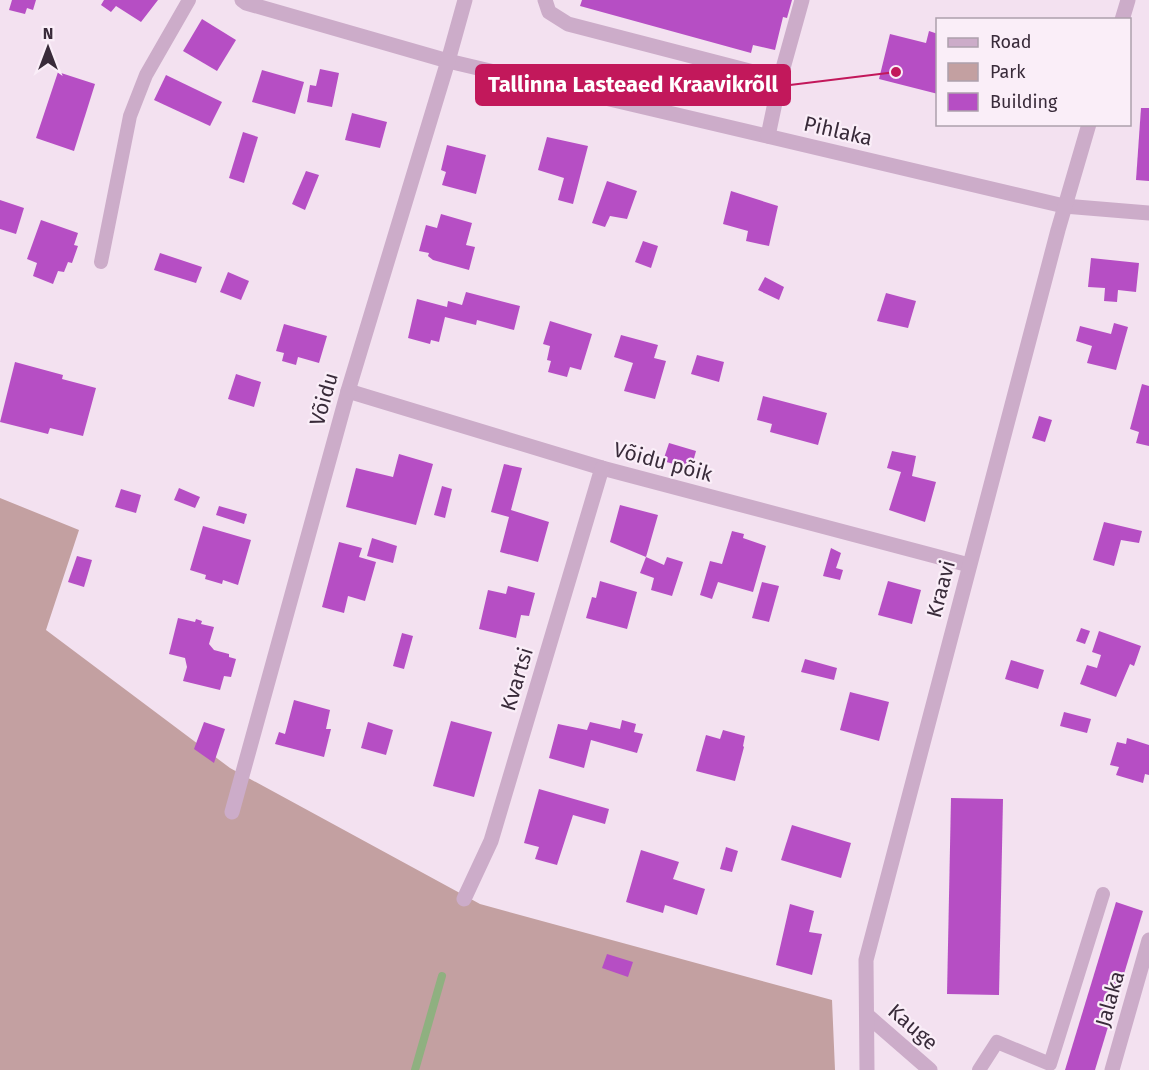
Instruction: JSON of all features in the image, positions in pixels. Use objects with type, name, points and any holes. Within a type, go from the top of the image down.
[{"type":"street","name":"Pihlaka","points":[[242,0],[448,61],[1064,206],[1149,213]]},
{"type":"street","name":"Võidu","points":[[232,812],[348,391],[465,0]]},
{"type":"street","points":[[545,0],[549,12],[568,24],[780,80]]},
{"type":"street","points":[[768,136],[780,80],[802,0]]},
{"type":"street","points":[[1123,18],[1128,0]]},
{"type":"street","name":"Kraavi","points":[[867,1070],[866,960],[1064,206],[1088,126]]},
{"type":"street","name":"Võidu põik","points":[[348,391],[602,468],[969,565]]},
{"type":"street","name":"Kvartsi","points":[[464,899],[491,841],[602,468]]},
{"type":"street","name":"Jalaka","points":[[1112,1070],[1149,939]]},
{"type":"street","name":"Kauge","points":[[868,1016],[930,1070]]},
{"type":"lane","points":[[101,262],[130,116],[146,75],[189,0]]},
{"type":"lane","points":[[980,1070],[997,1042],[1050,1064],[1102,894]]},
{"type":"green space","points":[[0,498],[79,530],[46,630],[230,768],[480,904],[832,1000],[835,1070],[0,1070]]},
{"type":"building","points":[[12,0],[36,0],[33,10],[27,8],[25,14],[9,10]]},
{"type":"building","points":[[104,0],[158,0],[141,22],[116,6],[111,12],[101,5]]},
{"type":"building","points":[[582,0],[792,0],[787,18],[783,17],[775,50],[753,45],[751,53],[580,6]]},
{"type":"building","points":[[202,19],[236,40],[217,71],[183,51]]},
{"type":"building","points":[[929,31],[936,33],[936,93],[879,79],[890,34],[926,43]]},
{"type":"building","points":[[320,69],[339,73],[332,107],[307,102],[310,85],[316,86]]},
{"type":"building","points":[[262,70],[304,82],[295,114],[252,102]]},
{"type":"building","points":[[58,72],[95,84],[74,151],[36,138]]},
{"type":"building","points":[[166,75],[222,102],[210,126],[154,100]]},
{"type":"building","points":[[1141,108],[1149,108],[1149,181],[1136,180]]},
{"type":"building","points":[[352,113],[387,122],[380,148],[345,140]]},
{"type":"building","points":[[243,132],[258,137],[244,183],[229,178]]},
{"type":"building","points":[[547,137],[588,146],[573,204],[558,200],[564,178],[538,170]]},
{"type":"building","points":[[447,145],[486,155],[476,194],[442,185],[446,172],[441,170]]},
{"type":"building","points":[[306,171],[319,175],[305,210],[292,204]]},
{"type":"building","points":[[607,181],[637,191],[627,219],[610,216],[605,227],[592,223]]},
{"type":"building","points":[[731,191],[778,206],[769,246],[746,241],[748,231],[723,224]]},
{"type":"building","points":[[0,200],[24,208],[16,234],[0,229]]},
{"type":"building","points":[[441,214],[472,223],[466,245],[475,247],[469,270],[433,260],[428,256],[429,253],[419,251],[426,225],[437,228]]},
{"type":"building","points":[[41,220],[78,233],[74,245],[78,246],[72,263],[68,262],[64,272],[58,271],[53,284],[33,276],[37,263],[27,259]]},
{"type":"building","points":[[643,241],[658,246],[651,268],[635,262]]},
{"type":"building","points":[[160,253],[202,267],[196,283],[154,270]]},
{"type":"building","points":[[1091,258],[1139,263],[1136,292],[1118,290],[1117,302],[1104,301],[1105,288],[1088,287]]},
{"type":"building","points":[[228,272],[249,281],[241,300],[220,292]]},
{"type":"building","points":[[765,277],[784,287],[779,300],[758,290]]},
{"type":"building","points":[[466,292],[520,306],[514,330],[477,320],[476,325],[445,317],[439,342],[431,340],[430,344],[408,338],[417,299],[447,307],[448,301],[462,305]]},
{"type":"building","points":[[886,293],[916,301],[908,328],[877,321]]},
{"type":"building","points":[[550,321],[592,334],[581,370],[570,367],[567,377],[548,372],[551,361],[547,360],[550,346],[543,344]]},
{"type":"building","points":[[1114,323],[1128,327],[1116,370],[1087,363],[1092,346],[1076,341],[1080,326],[1111,334]]},
{"type":"building","points":[[284,324],[327,336],[319,363],[298,357],[296,365],[282,361],[284,353],[276,351]]},
{"type":"building","points":[[621,335],[658,345],[654,358],[666,361],[655,399],[624,391],[633,363],[614,357]]},
{"type":"building","points":[[697,355],[724,362],[719,382],[691,374]]},
{"type":"building","points":[[15,362],[63,375],[62,379],[96,388],[83,436],[50,428],[48,434],[0,422]]},
{"type":"building","points":[[236,374],[261,382],[254,407],[228,399]]},
{"type":"building","points":[[1142,384],[1149,386],[1149,446],[1136,443],[1139,432],[1130,429]]},
{"type":"building","points":[[763,396],[827,413],[818,445],[770,432],[772,424],[757,420]]},
{"type":"building","points":[[1039,416],[1052,420],[1045,442],[1032,438]]},
{"type":"building","points":[[669,443],[696,451],[691,469],[663,461]]},
{"type":"building","points":[[892,451],[916,456],[912,476],[936,482],[925,522],[889,510],[901,472],[887,468]]},
{"type":"building","points":[[399,454],[433,464],[416,525],[346,507],[356,468],[393,477]]},
{"type":"building","points":[[504,464],[522,468],[511,510],[549,522],[538,562],[500,552],[509,517],[491,512]]},
{"type":"building","points":[[442,486],[452,489],[445,518],[434,515]]},
{"type":"building","points":[[179,488],[200,497],[195,508],[174,500]]},
{"type":"building","points":[[121,489],[141,495],[136,513],[115,507]]},
{"type":"building","points":[[620,505],[658,515],[646,557],[610,542]]},
{"type":"building","points":[[219,506],[247,514],[244,524],[216,515]]},
{"type":"building","points":[[1104,522],[1142,531],[1139,543],[1121,540],[1114,566],[1093,560]]},
{"type":"building","points":[[203,526],[251,540],[238,585],[223,580],[222,584],[205,579],[206,575],[190,570]]},
{"type":"building","points":[[732,531],[744,534],[743,538],[766,546],[753,592],[718,582],[712,599],[700,595],[710,561],[722,564]]},
{"type":"building","points":[[372,538],[397,546],[393,563],[367,556]]},
{"type":"building","points":[[339,542],[362,548],[359,557],[376,562],[365,601],[348,596],[344,613],[322,607]]},
{"type":"building","points":[[831,548],[841,553],[836,568],[843,570],[840,580],[823,576]]},
{"type":"building","points":[[77,556],[92,560],[84,587],[68,582]]},
{"type":"building","points":[[646,557],[664,565],[667,557],[683,562],[672,596],[651,590],[654,578],[640,573]]},
{"type":"building","points":[[600,581],[637,592],[627,629],[586,618],[592,597],[596,598]]},
{"type":"building","points":[[888,581],[921,590],[912,624],[878,615]]},
{"type":"building","points":[[762,582],[779,586],[769,622],[752,618]]},
{"type":"building","points":[[508,586],[535,593],[529,616],[521,615],[516,638],[479,629],[488,590],[506,594]]},
{"type":"building","points":[[178,618],[195,622],[196,619],[202,621],[201,624],[214,627],[209,644],[214,650],[229,654],[229,657],[236,659],[231,677],[224,676],[220,690],[183,681],[187,667],[185,658],[169,654]]},
{"type":"building","points":[[1081,628],[1090,631],[1085,644],[1076,641]]},
{"type":"building","points":[[1099,631],[1141,646],[1134,666],[1130,664],[1116,697],[1080,684],[1087,665],[1097,668],[1101,655],[1092,652]]},
{"type":"building","points":[[402,633],[413,636],[404,669],[393,666]]},
{"type":"building","points":[[805,659],[837,668],[834,680],[801,672]]},
{"type":"building","points":[[1011,660],[1044,670],[1038,689],[1005,679]]},
{"type":"building","points":[[850,692],[889,702],[879,741],[840,730]]},
{"type":"building","points":[[294,700],[330,710],[326,729],[331,729],[324,757],[275,744],[279,732],[285,734]]},
{"type":"building","points":[[1064,712],[1091,719],[1087,733],[1060,726]]},
{"type":"building","points":[[622,720],[636,724],[634,732],[643,734],[637,753],[591,740],[584,768],[549,758],[558,724],[587,730],[590,722],[620,729]]},
{"type":"building","points":[[451,721],[492,732],[474,797],[433,786]]},
{"type":"building","points":[[204,722],[225,729],[214,763],[194,749]]},
{"type":"building","points":[[368,722],[393,730],[386,755],[361,748]]},
{"type":"building","points":[[723,730],[745,736],[735,781],[696,771],[706,735],[720,739]]},
{"type":"building","points":[[1127,738],[1149,745],[1149,775],[1145,774],[1143,783],[1116,775],[1119,767],[1110,765],[1117,742],[1126,744]]},
{"type":"building","points":[[539,789],[609,809],[605,824],[573,815],[557,865],[535,859],[539,847],[524,843]]},
{"type":"building","points":[[951,798],[1003,799],[999,995],[947,994]]},
{"type":"building","points":[[792,825],[851,843],[841,878],[781,860]]},
{"type":"building","points":[[726,847],[738,851],[732,872],[720,869]]},
{"type":"building","points":[[641,850],[679,862],[673,879],[705,889],[697,915],[665,905],[663,913],[626,902]]},
{"type":"building","points":[[1116,902],[1143,911],[1095,1070],[1065,1070]]},
{"type":"building","points":[[790,904],[814,911],[809,932],[822,934],[812,975],[776,965]]},
{"type":"building","points":[[607,954],[633,962],[628,977],[602,968]]},
{"type":"waterway","points":[[415,1070],[442,976]]},
{"type":"place","name":"Tallinna Lasteaed Kraavikrõll","points":[[896,72]]}]
